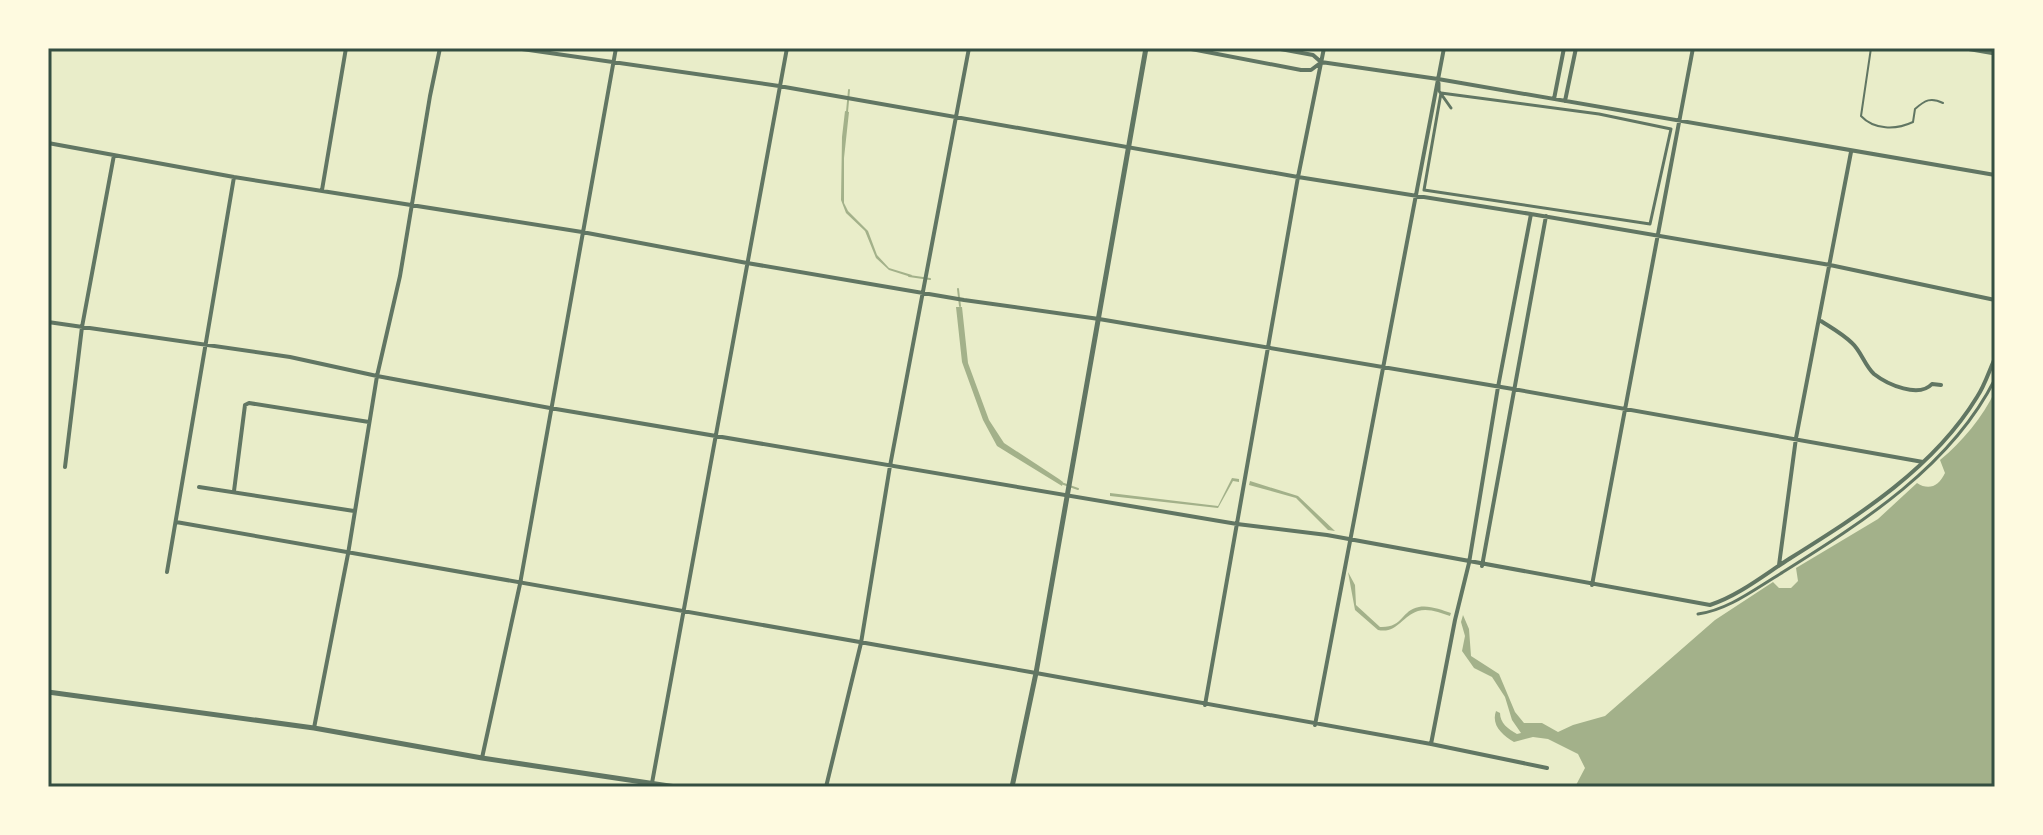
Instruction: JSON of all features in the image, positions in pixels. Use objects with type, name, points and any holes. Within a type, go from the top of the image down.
[{"type":"street","points":[[322,190],[346,48]]},
{"type":"street","points":[[314,728],[440,48]]},
{"type":"street","points":[[515,48],[779,86],[1298,177],[1546,216],[1830,265],[1995,300]]},
{"type":"street","points":[[482,758],[520,584],[616,48]]},
{"type":"street","points":[[652,783],[787,48]]},
{"type":"street","points":[[826,787],[861,643],[890,466],[969,48]]},
{"type":"street","points":[[1012,787],[1036,673],[1146,48]]},
{"type":"street","points":[[1186,48],[1301,70],[1311,70],[1321,62]]},
{"type":"street","points":[[1275,48],[1313,55],[1321,62],[1438,79],[1995,175]]},
{"type":"street","points":[[1205,705],[1298,177],[1324,48]]},
{"type":"street","points":[[1315,725],[1444,48]]},
{"type":"street","points":[[1554,99],[1564,48]]},
{"type":"street","points":[[1565,101],[1576,48]]},
{"type":"street","points":[[1592,585],[1693,48]]},
{"type":"street","points":[[1966,48],[1995,53]]},
{"type":"street","points":[[1438,79],[1441,93],[1451,108]]},
{"type":"street","points":[[1441,93],[1599,114],[1671,129],[1650,224],[1424,190],[1441,93]]},
{"type":"street","points":[[48,143],[234,177],[582,232],[958,299],[1099,319],[1383,367],[1923,462]]},
{"type":"street","points":[[1779,565],[1796,438],[1821,321],[1851,152]]},
{"type":"street","points":[[65,467],[82,327],[114,155]]},
{"type":"street","points":[[167,572],[234,177]]},
{"type":"street","points":[[1431,744],[1469,563],[1531,214]]},
{"type":"street","points":[[1482,566],[1546,216]]},
{"type":"street","points":[[1821,321],[1856,346],[1876,375],[1916,391],[1926,390],[1932,384],[1941,385]]},
{"type":"street","points":[[48,322],[290,357],[550,408],[890,466],[1067,489],[1237,524],[1327,535],[1703,605],[1715,604],[1860,515],[1923,462],[1958,425],[1979,394],[1995,358]]},
{"type":"street","points":[[1698,614],[1713,612],[1736,601],[1857,526],[1949,447],[1981,408],[1995,379]]},
{"type":"street","points":[[234,491],[245,405],[249,403],[369,422]]},
{"type":"street","points":[[199,487],[354,511]]},
{"type":"street","points":[[176,522],[1036,673],[1547,768]]},
{"type":"street","points":[[48,692],[314,728],[482,758],[676,787]]},
{"type":"lane","points":[[1871,48],[1861,116],[1866,121],[1883,127],[1904,126],[1913,122],[1915,109],[1926,100],[1943,103]]},
{"type":"shaded area","points":[[845,111],[849,112],[844,158],[844,203],[868,231],[877,255],[889,268],[911,277],[889,270],[876,258],[865,231],[846,213],[841,200]]},
{"type":"shaded area","points":[[956,307],[962,307],[968,363],[989,420],[1004,443],[1059,479],[1063,482],[1062,486],[997,446],[983,420],[962,362]]},
{"type":"shaded area","points":[[1995,391],[1995,787],[1575,787],[1585,768],[1578,754],[1548,739],[1533,737],[1514,742],[1499,729],[1495,721],[1496,711],[1508,728],[1521,733],[1492,677],[1474,668],[1462,651],[1465,636],[1461,622],[1463,615],[1469,629],[1471,656],[1499,674],[1515,712],[1524,723],[1542,723],[1558,732],[1605,716],[1715,620],[1773,582],[1779,588],[1791,588],[1798,581],[1796,568],[1878,519],[1917,483],[1926,487],[1937,484],[1945,473],[1940,460],[1971,428]]},
{"type":"shaded area","points":[[1232,478],[1239,479],[1239,482],[1233,481],[1218,508],[1110,496],[1110,493],[1218,506]]},
{"type":"shaded area","points":[[1250,481],[1298,496],[1335,531],[1328,530],[1296,498],[1249,485]]},
{"type":"shaded area","points":[[1348,572],[1355,585],[1356,605],[1380,627],[1394,625],[1419,607],[1440,609],[1451,613],[1450,616],[1430,610],[1418,611],[1395,627],[1378,630],[1355,610]]},
{"type":"waterway","points":[[847,112],[849,90]]},
{"type":"waterway","points":[[909,276],[930,279]]},
{"type":"waterway","points":[[958,289],[960,306]]},
{"type":"waterway","points":[[1061,483],[1078,489]]}]
